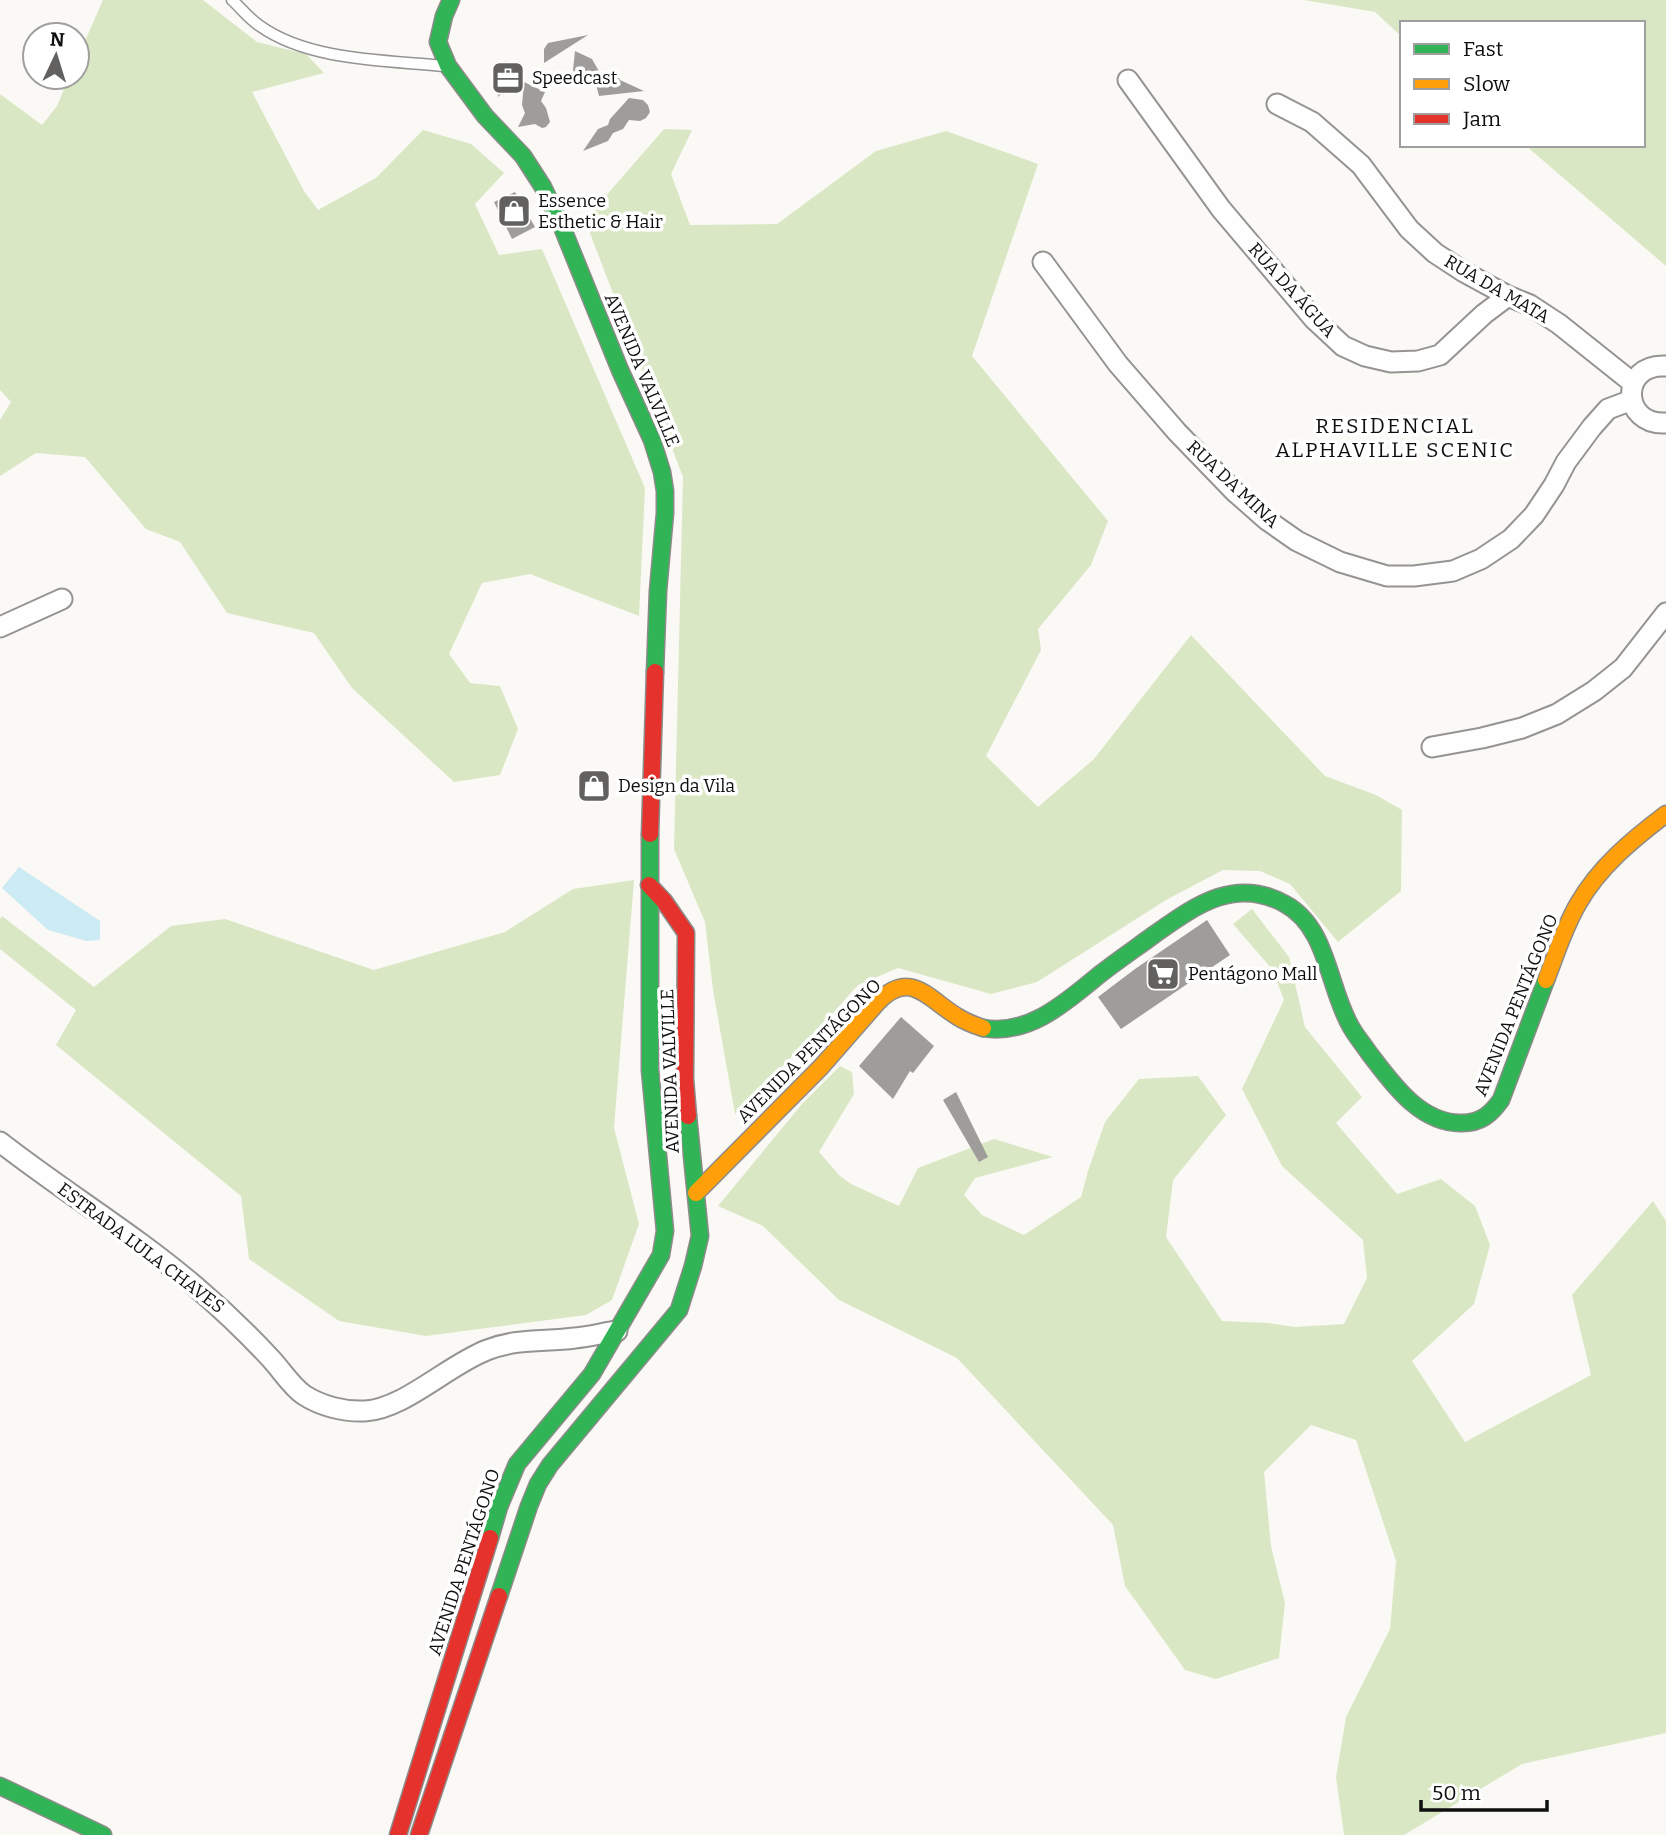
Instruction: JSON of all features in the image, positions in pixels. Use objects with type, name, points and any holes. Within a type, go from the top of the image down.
[{"type":"main road","name":"AVENIDA VALVILLE","points":[[451,0],[438,43],[448,66],[485,116],[523,156],[543,187],[652,440],[662,472],[665,513],[656,646],[649,886],[662,988],[650,1070],[677,1227],[668,1266]]},
{"type":"main road","name":"AVENIDA PENTÁGONO","points":[[696,1193],[815,1074],[890,992],[899,988],[919,989],[954,1016],[982,1029],[999,1030],[1025,1026],[1056,1009],[1114,963],[1182,915],[1226,894],[1262,894],[1290,905],[1305,920],[1320,948],[1350,1026],[1381,1069],[1415,1105],[1431,1117],[1446,1123],[1477,1121],[1490,1114],[1501,1100],[1564,932],[1579,902],[1601,872],[1630,841],[1666,814]]},
{"type":"main road","name":"AVENIDA VALVILLE","points":[[649,886],[664,901],[686,933],[687,1105],[700,1236],[693,1266]]},
{"type":"main road","points":[[662,988],[678,992],[685,1014]]},
{"type":"main road","points":[[677,1227],[692,1227],[700,1236]]},
{"type":"main road","name":"AVENIDA PENTÁGONO","points":[[398,1835],[499,1507],[517,1464],[592,1374],[617,1331],[668,1266]]},
{"type":"main road","points":[[668,1266],[688,1272],[693,1266]]},
{"type":"main road","points":[[419,1835],[538,1484],[550,1465],[679,1310],[693,1266]]},
{"type":"main road","points":[[0,1786],[103,1835]]},
{"type":"street","name":"RUA DA ÁGUA","points":[[1128,80],[1221,209],[1314,319],[1343,345],[1365,356],[1391,362],[1440,355],[1484,314],[1508,296]]},
{"type":"street","name":"RUA DA MATA","points":[[1277,104],[1312,122],[1361,165],[1409,229],[1435,253],[1559,324],[1632,392],[1641,416],[1648,421],[1666,423]]},
{"type":"street","name":"RUA DA MINA","points":[[1043,262],[1118,364],[1177,432],[1234,491],[1297,541],[1340,562],[1387,576],[1414,576],[1453,570],[1481,559],[1511,539],[1534,515],[1566,462],[1592,427],[1608,409],[1632,392],[1638,375],[1656,365],[1666,365]]},
{"type":"street","points":[[0,627],[62,599]]},
{"type":"street","points":[[1432,747],[1522,728],[1557,714],[1594,691],[1623,667],[1666,613]]},
{"type":"street","name":"ESTRADA LULA CHAVES","points":[[0,1142],[193,1285],[233,1319],[302,1394],[320,1404],[364,1411],[384,1408],[486,1350],[511,1342],[576,1338],[617,1331]]},
{"type":"street","points":[[576,1338],[589,1350],[592,1374]]},
{"type":"lane","points":[[232,0],[259,26],[310,49],[370,59],[448,66]]},
{"type":"green space","points":[[103,0],[203,0],[257,42],[306,54],[324,73],[252,92],[304,191],[318,210],[376,178],[423,130],[471,144],[504,173],[475,204],[499,255],[542,249],[645,488],[639,616],[530,574],[482,583],[449,654],[470,683],[500,686],[518,729],[500,775],[454,782],[352,688],[314,633],[227,613],[180,542],[146,529],[85,457],[36,453],[0,476],[0,420],[11,402],[0,390],[0,94],[42,125],[57,106],[63,91],[91,91],[91,27]]},
{"type":"green space","points":[[1304,0],[1666,0],[1666,266],[1527,147],[1645,147],[1645,21],[1400,21],[1400,35],[1375,12]]},
{"type":"green space","points":[[664,129],[692,130],[671,174],[690,225],[777,224],[876,151],[946,131],[1038,164],[972,356],[1108,521],[1091,565],[1038,629],[1041,650],[986,756],[1038,807],[1094,759],[1191,635],[1325,776],[1376,795],[1402,810],[1401,891],[1338,942],[1290,884],[1260,871],[1223,870],[1166,900],[1037,982],[991,994],[898,968],[858,985],[735,1114],[713,990],[705,922],[674,849],[683,477],[585,220]]},
{"type":"green space","points":[[634,880],[614,1128],[639,1224],[612,1300],[586,1315],[426,1336],[339,1321],[249,1259],[241,1196],[56,1045],[76,1010],[0,949],[2,916],[94,987],[171,926],[225,919],[374,970],[505,932],[573,889]]},
{"type":"green space","points":[[1252,909],[1289,957],[1305,1027],[1362,1097],[1336,1123],[1397,1194],[1441,1179],[1475,1206],[1490,1245],[1474,1304],[1412,1361],[1465,1442],[1591,1375],[1572,1295],[1653,1201],[1666,1221],[1666,1733],[1522,1764],[1404,1835],[1344,1835],[1336,1777],[1346,1717],[1390,1629],[1396,1561],[1356,1440],[1311,1425],[1264,1472],[1271,1546],[1285,1603],[1279,1658],[1216,1679],[1185,1670],[1125,1586],[1113,1525],[957,1358],[839,1300],[763,1226],[718,1206],[802,1104],[840,1066],[852,1072],[854,1094],[819,1152],[840,1176],[851,1184],[899,1206],[918,1168],[994,1139],[1053,1157],[975,1178],[964,1195],[982,1215],[1024,1235],[1081,1197],[1105,1122],[1139,1079],[1198,1076],[1226,1115],[1173,1180],[1166,1237],[1222,1321],[1295,1327],[1344,1324],[1367,1278],[1363,1240],[1282,1166],[1242,1089],[1284,1000],[1272,969],[1233,924]]},
{"type":"water","points":[[19,867],[100,921],[100,940],[86,941],[48,930],[2,888]]},
{"type":"building","points":[[588,35],[544,63],[544,49],[548,43]]},
{"type":"building","points":[[575,51],[592,59],[600,73],[583,79],[577,77],[573,70]]},
{"type":"building","name":"Speedcast","points":[[506,61],[519,76],[498,97],[500,80],[495,73]]},
{"type":"building","points":[[615,71],[620,80],[644,91],[599,96],[595,81]]},
{"type":"building","points":[[524,82],[545,92],[541,101],[550,122],[546,127],[535,124],[518,127],[525,113],[522,105]]},
{"type":"building","points":[[629,98],[643,100],[648,105],[650,112],[646,118],[640,121],[629,120],[623,129],[613,133],[608,141],[583,151],[598,129],[608,125],[610,119]]},
{"type":"building","points":[[515,192],[535,227],[512,239],[494,202]]},
{"type":"building","name":"Pentágono Mall","points":[[1207,920],[1230,955],[1121,1029],[1098,997]]},
{"type":"building","points":[[901,1017],[934,1046],[913,1073],[910,1071],[893,1099],[859,1066]]},
{"type":"building","points":[[956,1092],[988,1157],[979,1162],[943,1100]]},
{"type":"traffic: fast","points":[[451,0],[438,42],[448,66],[485,116],[523,156],[543,187],[652,440],[662,472],[665,513],[655,672]]},
{"type":"traffic: fast","points":[[490,1538],[499,1507],[517,1464],[592,1374],[661,1255],[665,1231],[650,1070],[650,834]]},
{"type":"traffic: fast","points":[[983,1028],[1016,1027],[1046,1015],[1155,934],[1216,898],[1249,893],[1267,896],[1299,914],[1310,927],[1319,943],[1351,1027],[1397,1089],[1433,1117],[1447,1122],[1469,1123],[1485,1117],[1501,1100],[1546,980]]},
{"type":"traffic: fast","points":[[499,1596],[538,1484],[550,1465],[679,1310],[700,1236],[688,1116]]},
{"type":"traffic: fast","points":[[0,1786],[103,1835]]},
{"type":"traffic: slow","points":[[1546,980],[1568,922],[1586,891],[1618,854],[1666,814]]},
{"type":"traffic: slow","points":[[696,1193],[821,1067],[889,993],[899,988],[919,990],[961,1019],[983,1028]]},
{"type":"traffic: jam","points":[[650,834],[655,672]]},
{"type":"traffic: jam","points":[[649,885],[664,901],[686,933],[685,1079],[688,1116]]},
{"type":"traffic: jam","points":[[398,1835],[490,1538]]},
{"type":"traffic: jam","points":[[419,1835],[499,1596]]},
{"type":"place","name":"Speedcast","points":[[508,78]]},
{"type":"place","name":"Essence Esthetic & Hair","points":[[514,211]]},
{"type":"place","name":"Design da Vila","points":[[594,786]]},
{"type":"place","name":"Pentágono Mall","points":[[1163,974]]},
{"type":"district","name":"RESIDENCIAL ALPHAVILLE SCENIC","points":[[1395,438]]}]
